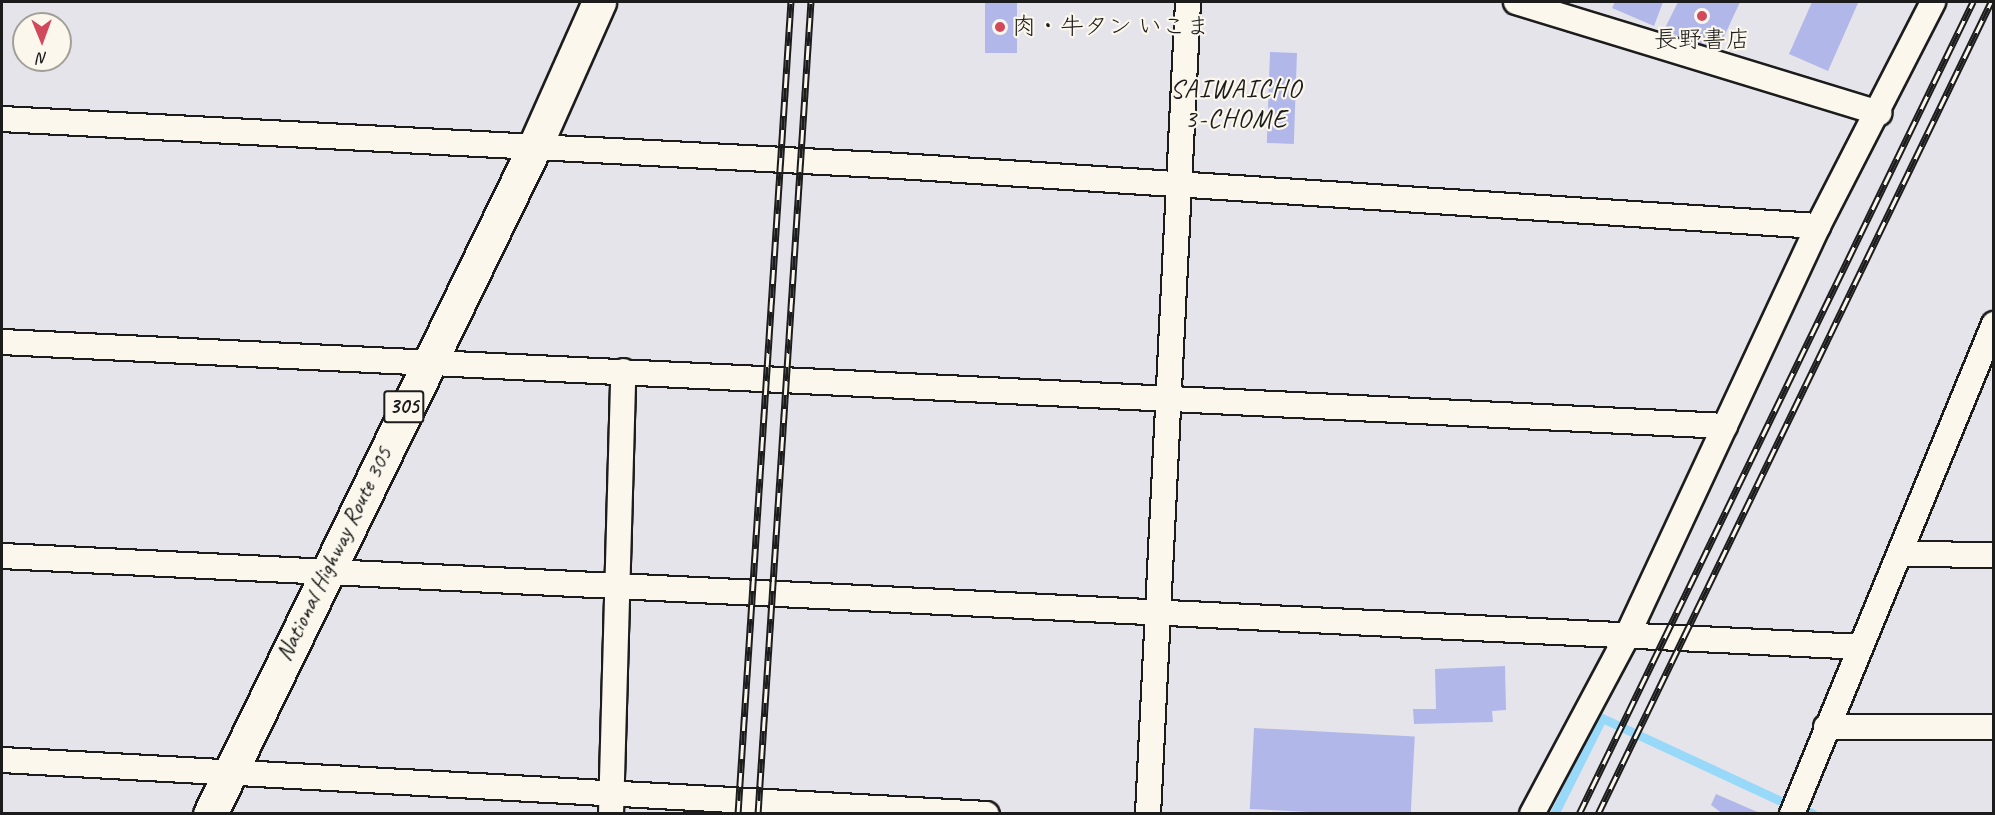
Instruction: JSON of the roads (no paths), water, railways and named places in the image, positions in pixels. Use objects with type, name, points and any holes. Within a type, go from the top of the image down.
[{"type":"highway","name":"National Highway Route 305","points":[[210,813],[426,361],[534,148],[599,2]]},
{"type":"street","points":[[1148,813],[1171,399],[1188,2]]},
{"type":"street","points":[[1516,2],[1880,113]]},
{"type":"street","points":[[1532,813],[1626,638],[1818,225],[1880,113],[1933,2]]},
{"type":"street","points":[[2,119],[899,166],[1179,187],[1818,225]]},
{"type":"street","points":[[1792,813],[1860,646],[1903,555],[1994,324]]},
{"type":"street","points":[[2,342],[1725,426]]},
{"type":"street","points":[[611,804],[624,371]]},
{"type":"street","points":[[1903,555],[1994,555]]},
{"type":"street","points":[[2,556],[327,569],[1160,610],[1626,638],[1860,646]]},
{"type":"street","points":[[1826,727],[1994,727]]},
{"type":"street","points":[[2,760],[229,774],[611,804],[987,813]]},
{"type":"waterway","points":[[1554,814],[1602,718],[1779,800]]},
{"type":"railway","points":[[738,814],[791,2]]},
{"type":"railway","points":[[758,814],[811,2]]},
{"type":"railway","points":[[1579,814],[1973,2]]},
{"type":"railway","points":[[1598,814],[1991,2]]},
{"type":"place","name":"長野書店","points":[[1702,16]]},
{"type":"place","name":"肉・牛タン いこま","points":[[1000,27]]},
{"type":"district","name":"SAIWAICHO 3-CHOME","points":[[1236,104]]}]
